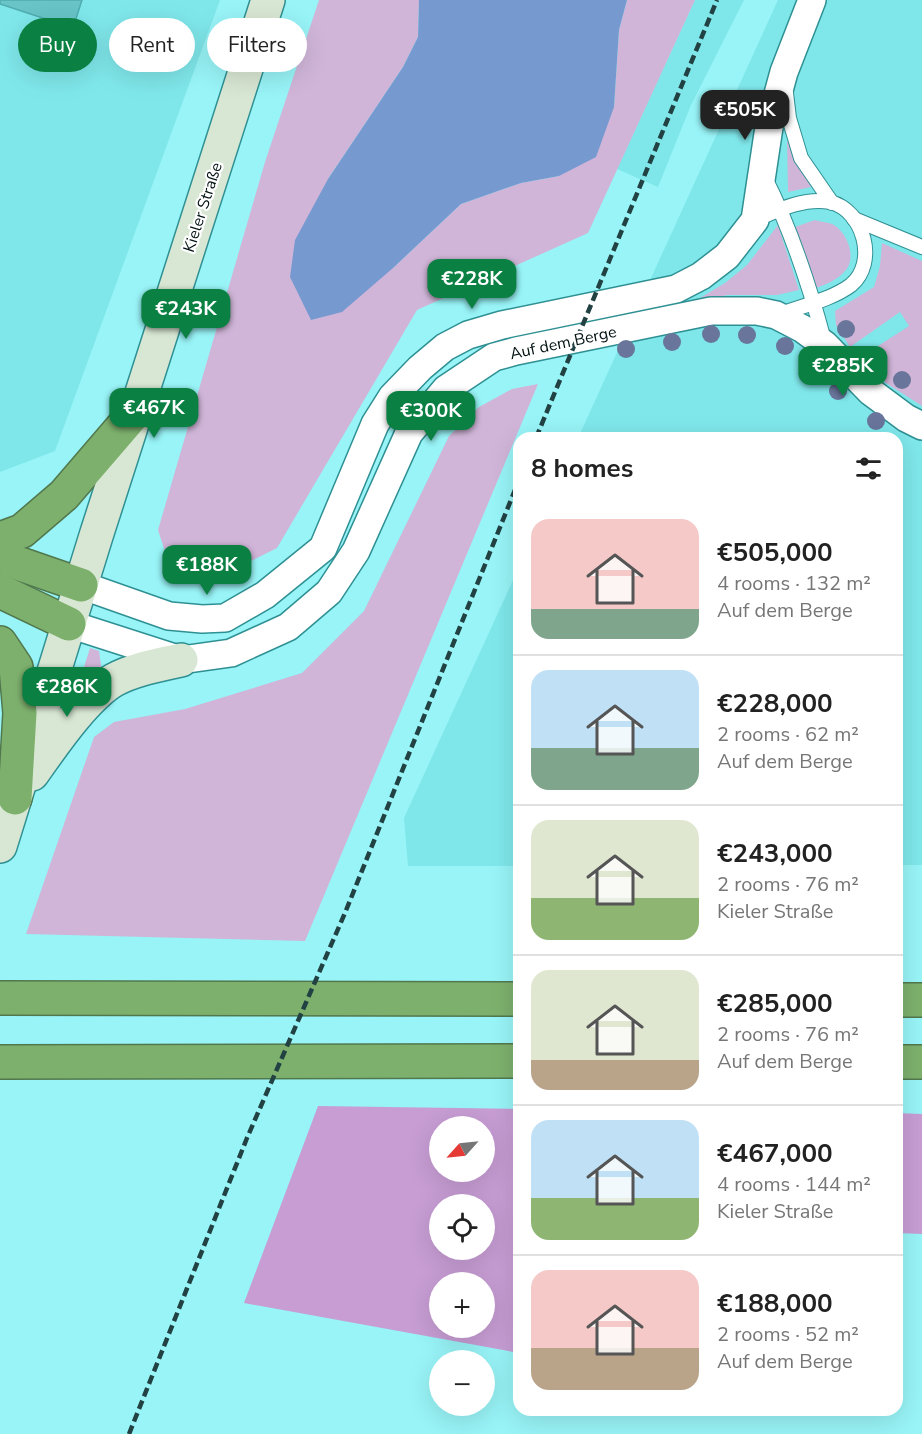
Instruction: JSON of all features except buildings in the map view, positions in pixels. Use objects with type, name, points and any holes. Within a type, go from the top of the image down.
[{"type":"highway","points":[[0,539],[22,531],[64,495],[137,410]]},
{"type":"highway","points":[[0,557],[81,585]]},
{"type":"highway","points":[[0,591],[69,624]]},
{"type":"highway","points":[[0,643],[16,667],[20,713],[15,798]]},
{"type":"highway","points":[[0,998],[513,999]]},
{"type":"highway","points":[[903,1000],[922,1000]]},
{"type":"highway","points":[[0,1062],[513,1061]]},
{"type":"highway","points":[[903,1062],[922,1062]]},
{"type":"main road","name":"Kieler Straße","points":[[0,846],[268,0]]},
{"type":"main road","points":[[15,798],[79,713],[111,682],[147,668],[181,660]]},
{"type":"street","points":[[755,220],[764,175],[769,127],[784,72],[812,0]]},
{"type":"street","name":"Auf dem Berge","points":[[81,585],[169,616],[202,619],[225,618],[265,595],[323,548],[375,424],[392,397],[420,368],[445,347],[468,335],[502,325],[676,289],[701,276],[727,256],[755,220]]},
{"type":"street","name":"Auf dem Berge","points":[[69,624],[181,660],[231,653],[288,627],[328,592],[356,551],[409,433],[446,389],[494,357],[711,311],[757,311],[776,315],[803,329],[825,345],[871,392],[906,418],[922,426]]},
{"type":"lane","points":[[784,72],[789,118],[801,158],[832,203]]},
{"type":"lane","points":[[764,175],[781,209],[814,302],[825,345]]},
{"type":"lane","points":[[755,220],[781,209],[811,202],[832,203],[841,207],[854,219],[863,233],[866,250],[858,276],[852,284],[814,302],[776,315]]},
{"type":"lane","points":[[854,219],[922,247]]},
{"type":"shaded area","points":[[0,0],[220,0],[213,18],[207,18],[207,36],[195,68],[195,18],[109,18],[109,72],[194,72],[55,451],[0,472]]},
{"type":"shaded area","points":[[319,0],[419,0],[418,37],[403,67],[328,179],[393,268],[461,204],[521,183],[559,176],[614,107],[619,30],[627,0],[695,0],[588,233],[417,310],[277,548],[209,582],[171,570],[158,530],[265,162],[295,72],[307,72],[307,36]]},
{"type":"shaded area","points":[[419,0],[627,0],[619,30],[614,107],[596,157],[559,176],[521,183],[461,204],[342,312],[311,320],[290,277],[295,240],[328,179],[403,67],[418,37]]},
{"type":"shaded area","points":[[695,0],[744,0],[691,105],[658,187],[617,169]]},
{"type":"shaded area","points":[[778,0],[922,0],[922,865],[903,865],[903,432],[581,432]]},
{"type":"shaded area","points":[[787,140],[811,187],[788,192]]},
{"type":"shaded area","points":[[815,220],[832,224],[839,229],[847,240],[850,253],[849,266],[845,271],[832,281],[816,288],[795,227]]},
{"type":"shaded area","points":[[778,225],[799,290],[777,295],[728,295],[695,301],[725,283],[747,265]]},
{"type":"shaded area","points":[[882,243],[922,261],[922,406],[886,383],[861,357],[909,326],[900,312],[850,347],[836,325],[835,311],[874,287],[880,266]]},
{"type":"shaded area","points":[[538,384],[518,432],[513,432],[513,444],[305,941],[26,934],[94,737],[114,722],[185,709],[302,673],[364,611],[449,436],[479,407],[512,389]]},
{"type":"shaded area","points":[[513,580],[513,866],[408,866],[404,818]]},
{"type":"shaded area","points":[[90,648],[99,651],[102,672],[80,688],[78,686]]},
{"type":"shaded area","points":[[318,1106],[513,1109],[513,1352],[436,1338],[495,1338],[495,1272],[429,1272],[429,1337],[244,1303]]},
{"type":"shaded area","points":[[903,1113],[922,1114],[922,1234],[903,1233]]},
{"type":"railway","points":[[538,432],[717,0]]},
{"type":"railway","points":[[129,1434],[247,1138],[345,913],[513,495]]}]
